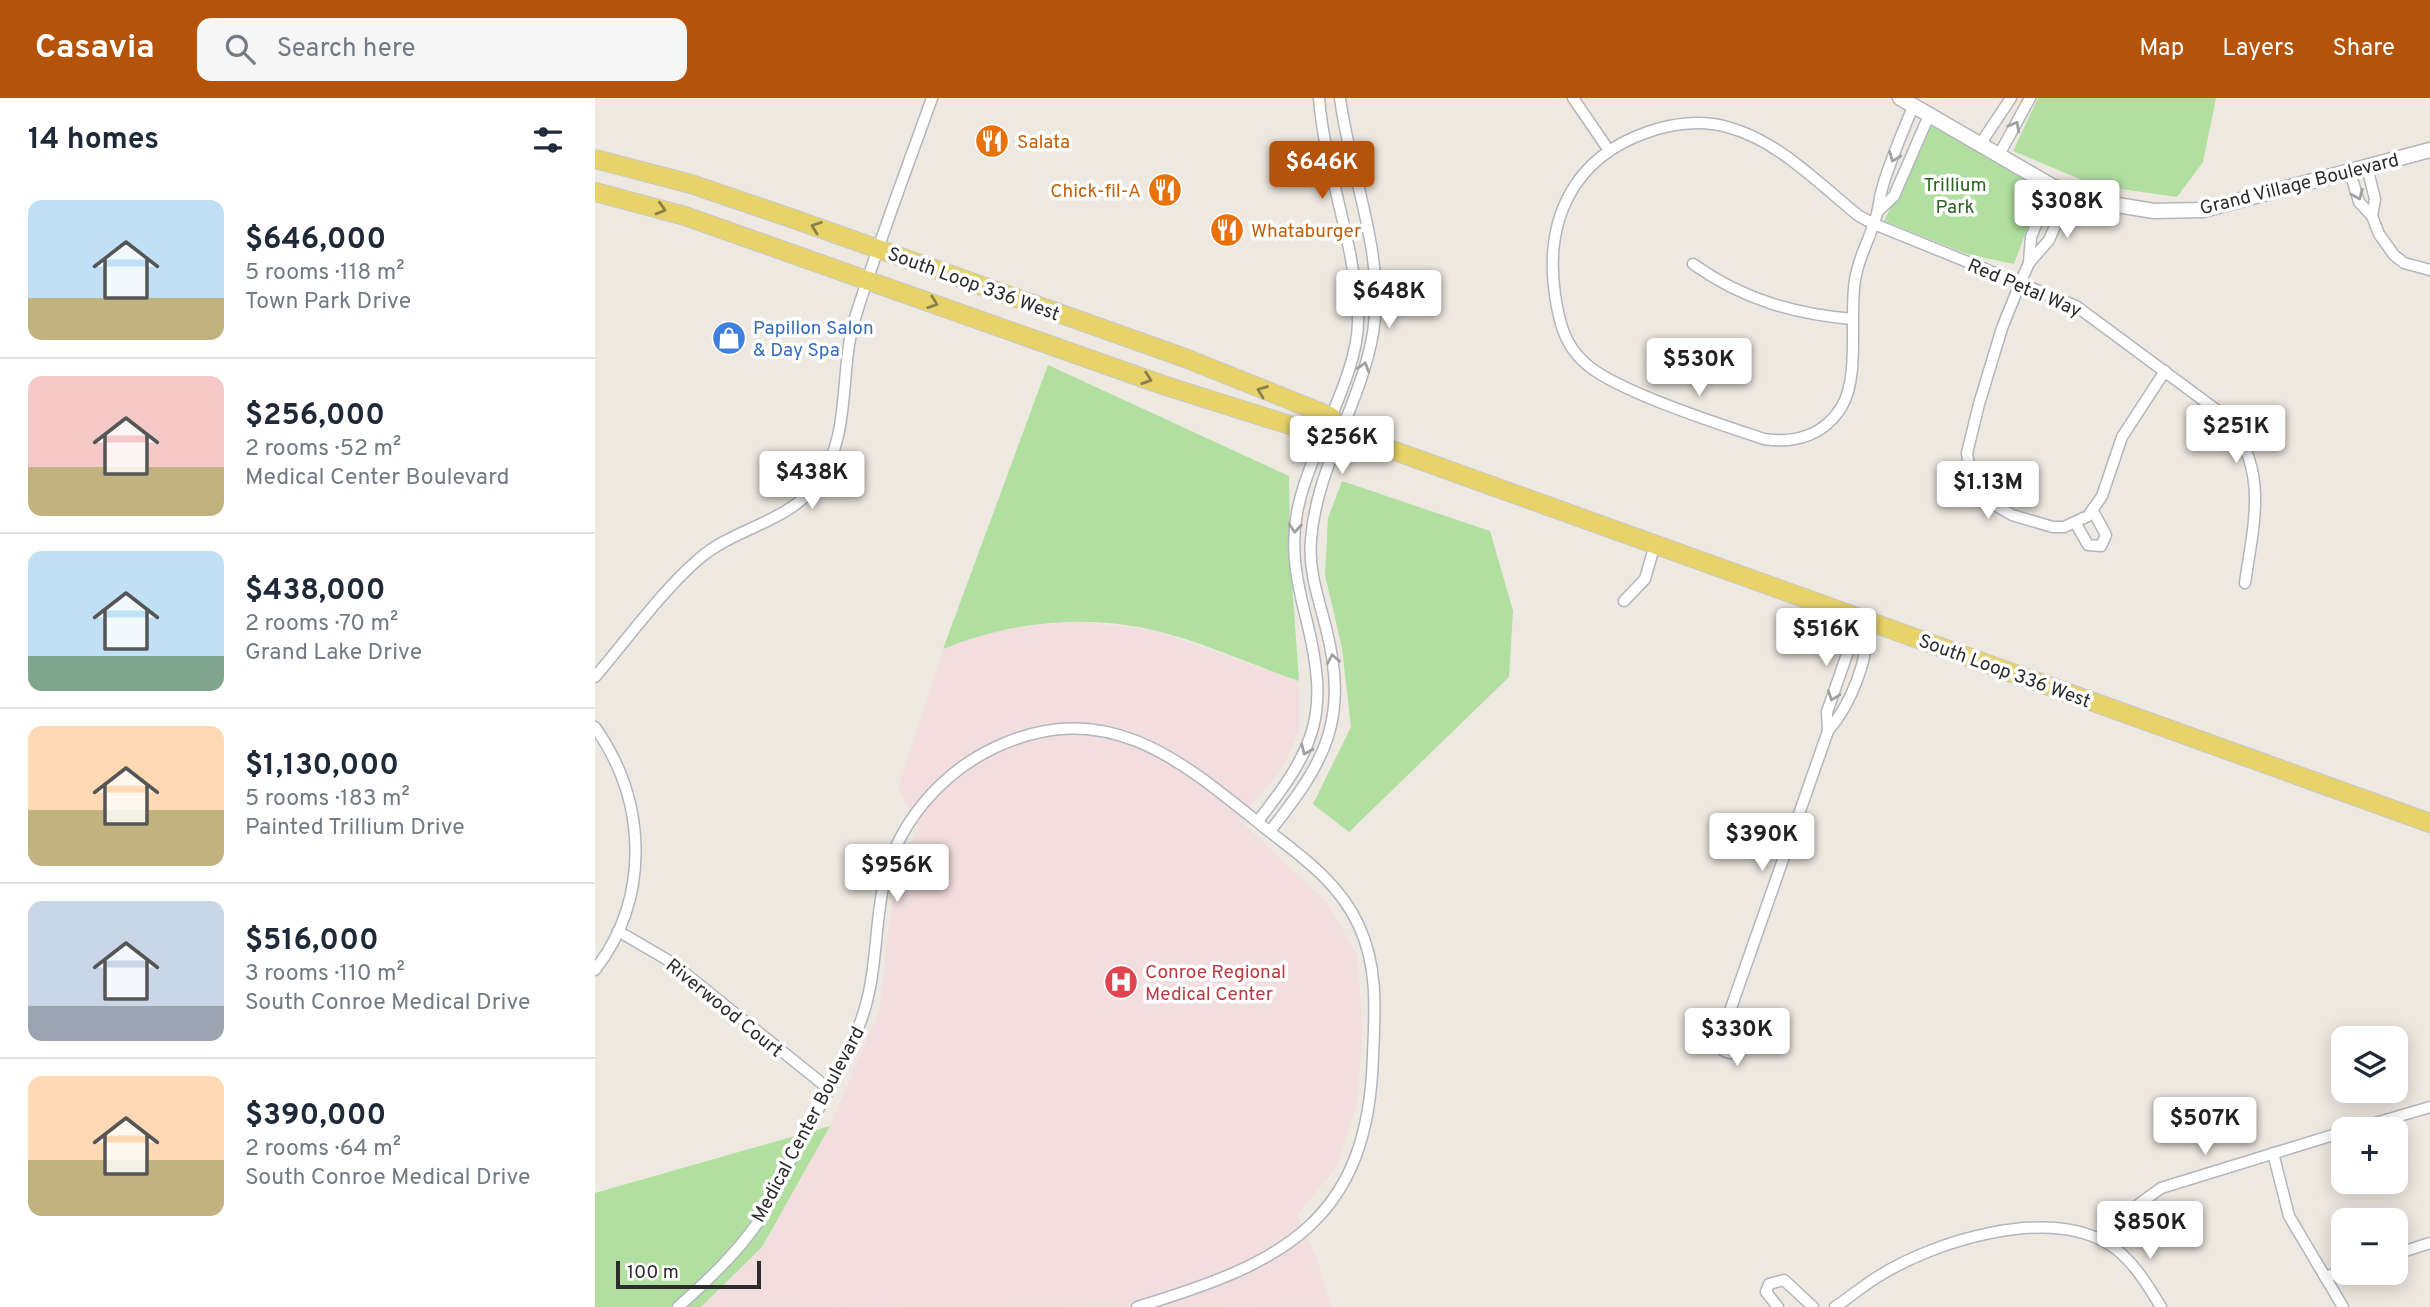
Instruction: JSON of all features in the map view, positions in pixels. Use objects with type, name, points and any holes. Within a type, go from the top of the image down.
[{"type":"main road","name":"South Loop 336 West","points":[[595,159],[691,184],[880,250],[1185,358],[1330,416]]},
{"type":"main road","name":"South Loop 336 West","points":[[595,192],[685,216],[1163,385],[1321,435],[1342,432],[2430,823]]},
{"type":"main road","points":[[1330,416],[1342,432]]},
{"type":"street","points":[[595,677],[701,557],[786,512],[806,496],[826,471],[837,446],[842,422],[849,338],[932,98]]},
{"type":"street","points":[[1258,821],[1299,766],[1317,714],[1317,663],[1296,576],[1296,517],[1321,435],[1351,356],[1358,317],[1347,236],[1323,132],[1319,98]]},
{"type":"street","points":[[1270,831],[1314,772],[1333,717],[1336,680],[1333,656],[1313,573],[1310,545],[1314,511],[1365,365],[1375,304],[1366,222],[1351,167],[1340,98]]},
{"type":"street","points":[[1573,98],[1608,149],[1582,176],[1563,209],[1552,259],[1559,317],[1565,338],[1573,351],[1599,375],[1764,439],[1783,442],[1798,439],[1825,425],[1847,396],[1855,281],[1879,210],[1881,191],[1914,104]]},
{"type":"street","name":"Grand Village Boulevard","points":[[1900,98],[2000,153],[2052,186],[2069,194],[2129,208],[2203,210],[2430,150]]},
{"type":"street","points":[[1981,143],[2011,98]]},
{"type":"street","points":[[2000,153],[2031,98]]},
{"type":"street","points":[[1879,210],[1894,196],[1930,113]]},
{"type":"street","name":"Red Petal Way","points":[[1608,149],[1647,132],[1676,125],[1727,127],[1765,142],[1859,216],[1874,224],[2021,281],[2076,306],[2226,417],[2240,434],[2250,456],[2257,494],[2245,583]]},
{"type":"street","points":[[2367,167],[2375,199],[2372,216]]},
{"type":"street","points":[[2350,172],[2359,202],[2372,216],[2379,234],[2394,255],[2404,263],[2430,270]]},
{"type":"street","points":[[2029,263],[2031,237],[2052,186]]},
{"type":"street","points":[[2069,194],[2049,240],[2029,263],[2021,281],[2002,328],[1979,404],[1967,453],[1969,470],[1981,497],[1992,506],[2053,527],[2076,524],[2093,511],[2102,496],[2122,437],[2165,371]]},
{"type":"street","points":[[1693,264],[1752,298],[1781,309],[1809,316],[1853,319]]},
{"type":"street","points":[[2076,524],[2088,545],[2101,546],[2106,534],[2093,511]]},
{"type":"street","points":[[1624,601],[1645,579],[1655,544]]},
{"type":"street","points":[[1296,576],[1313,573]]},
{"type":"street","points":[[1730,1021],[1731,1008],[1828,731],[1827,712],[1853,637],[1868,621]]},
{"type":"street","points":[[1828,731],[1843,715],[1868,644],[1868,621]]},
{"type":"street","points":[[595,727],[621,772],[634,817],[635,876],[618,932],[595,970]]},
{"type":"street","name":"Medical Center Boulevard","points":[[677,1307],[718,1271],[756,1224],[850,1046],[869,996],[883,886],[889,863],[915,813],[936,789],[969,761],[997,746],[1053,731],[1107,733],[1163,751],[1190,767],[1258,821],[1335,885],[1358,924],[1367,946],[1375,993],[1371,1107],[1357,1156],[1332,1200],[1280,1251],[1258,1264],[1196,1289],[1137,1307]]},
{"type":"street","name":"Riverwood Court","points":[[618,932],[671,962],[829,1088]]},
{"type":"street","points":[[2396,1117],[2430,1107]]},
{"type":"street","points":[[2107,1243],[2131,1210],[2161,1188],[2331,1136]]},
{"type":"street","points":[[2273,1153],[2289,1216],[2343,1307]]},
{"type":"street","points":[[1835,1307],[1880,1275],[1927,1254],[1999,1230],[2022,1226],[2062,1228],[2107,1243],[2142,1276],[2161,1307]]},
{"type":"street","points":[[2408,1250],[2430,1243]]},
{"type":"street","points":[[2325,1276],[2331,1274]]},
{"type":"street","points":[[1778,1307],[1766,1292],[1769,1284],[1778,1280],[1784,1280],[1813,1307]]},
{"type":"shaded area","name":"Conroe Regional Medical Center","points":[[1063,620],[1152,630],[1299,681],[1299,732],[1280,772],[1239,819],[1327,903],[1357,954],[1363,1029],[1357,1104],[1337,1166],[1297,1216],[1315,1254],[1332,1307],[701,1307],[762,1247],[830,1126],[880,1009],[888,930],[900,867],[919,826],[898,789],[943,649],[977,635]]},
{"type":"green space","points":[[2038,98],[2216,98],[2203,162],[2177,197],[2094,185],[2013,151]]},
{"type":"green space","name":"Trillium Park","points":[[1933,121],[2041,191],[2014,264],[1967,254],[1884,221]]},
{"type":"green space","points":[[1048,365],[1289,476],[1290,555],[1299,681],[1171,635],[1100,622],[1046,623],[1020,627],[993,632],[943,649]]},
{"type":"green space","points":[[1342,481],[1490,531],[1513,611],[1509,677],[1349,832],[1313,804],[1351,727],[1342,648],[1325,575],[1328,518]]},
{"type":"green space","points":[[830,1126],[762,1247],[701,1307],[595,1307],[595,1193]]},
{"type":"place","name":"Salata","points":[[992,141]]},
{"type":"place","name":"Chick-fil-A","points":[[1165,190]]},
{"type":"place","name":"Whataburger","points":[[1227,230]]},
{"type":"place","name":"Papillon Salon & Day Spa","points":[[729,338]]},
{"type":"place","name":"Conroe Regional Medical Center","points":[[1121,982]]}]
